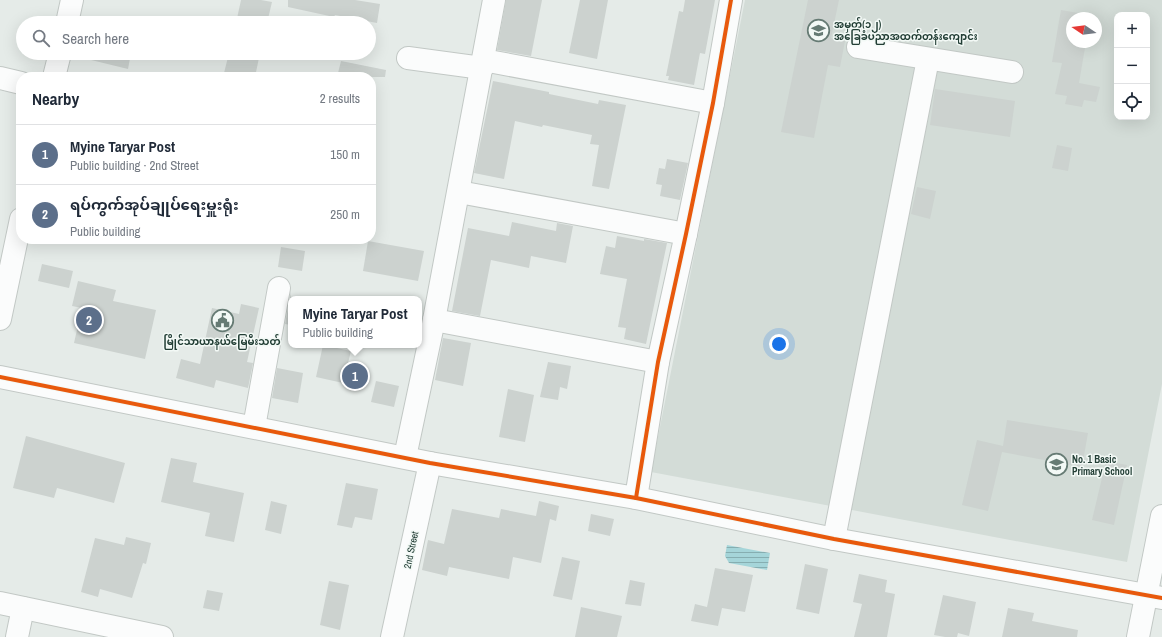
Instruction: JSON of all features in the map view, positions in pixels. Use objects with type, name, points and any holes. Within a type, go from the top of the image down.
[{"type":"street","points":[[69,16],[72,0]]},
{"type":"street","points":[[405,457],[459,192],[494,0]]},
{"type":"street","points":[[636,498],[658,362],[713,102],[731,0]]},
{"type":"street","points":[[858,47],[1012,72]]},
{"type":"street","points":[[408,58],[482,64],[713,102]]},
{"type":"street","points":[[834,539],[928,59]]},
{"type":"street","points":[[55,72],[58,60]]},
{"type":"street","points":[[0,78],[16,82]]},
{"type":"street","points":[[459,192],[686,234]]},
{"type":"street","points":[[0,319],[13,228]]},
{"type":"street","points":[[254,427],[279,288]]},
{"type":"street","points":[[434,320],[658,362]]},
{"type":"street","points":[[0,377],[430,463],[636,498],[834,539],[1154,596]]},
{"type":"street","name":"2nd Street","points":[[392,637],[430,463]]},
{"type":"street","points":[[1138,637],[1154,596],[1162,516]]},
{"type":"street","points":[[0,603],[162,637]]},
{"type":"street","points":[[17,637],[23,608]]},
{"type":"shaded area","points":[[745,0],[1162,0],[1162,384],[1127,562],[651,472]]},
{"type":"water","points":[[727,545],[770,553],[767,570],[729,563],[725,556]]},
{"type":"building","points":[[241,0],[261,0],[272,2],[269,16],[238,16]]},
{"type":"building","points":[[288,0],[355,0],[380,4],[377,23],[376,16],[329,16],[288,7]]},
{"type":"building","points":[[506,0],[542,0],[531,56],[497,50]]},
{"type":"building","points":[[580,0],[608,0],[597,59],[569,53]]},
{"type":"building","points":[[685,0],[715,0],[705,54],[700,53],[694,85],[668,80],[669,76],[666,76],[679,11],[683,12]]},
{"type":"building","points":[[808,0],[839,0],[831,38],[845,41],[840,67],[828,65],[814,138],[781,132]]},
{"type":"building","points":[[1061,10],[1073,12],[1066,12],[1066,48],[1085,48],[1079,83],[1100,87],[1096,102],[1084,100],[1082,107],[1065,104],[1067,96],[1055,94],[1062,63],[1052,62]]},
{"type":"building","points":[[91,60],[130,60],[128,69]]},
{"type":"building","points":[[227,60],[259,60],[256,72],[224,72]]},
{"type":"building","points":[[341,61],[386,70],[385,77],[376,77],[376,72],[338,72]]},
{"type":"building","points":[[493,81],[549,92],[549,94],[598,104],[599,100],[626,105],[609,189],[592,186],[599,145],[590,144],[592,135],[515,121],[504,179],[474,173]]},
{"type":"building","points":[[935,89],[1015,101],[1010,137],[930,125]]},
{"type":"building","points":[[1057,145],[1072,148],[1068,171],[1052,168]]},
{"type":"building","points":[[667,159],[688,163],[680,200],[660,196],[662,185],[656,184],[659,168],[665,169]]},
{"type":"building","points":[[917,187],[936,191],[930,219],[911,214]]},
{"type":"building","points":[[512,222],[556,231],[557,223],[573,226],[566,263],[531,256],[529,268],[491,260],[480,316],[452,311],[468,228],[509,236]]},
{"type":"building","points":[[617,236],[644,241],[644,239],[667,243],[646,344],[624,339],[626,328],[618,327],[627,279],[600,274],[606,246],[615,248]]},
{"type":"building","points":[[376,242],[424,251],[418,281],[363,271],[368,244],[376,244]]},
{"type":"building","points":[[281,247],[305,251],[302,271],[278,267]]},
{"type":"building","points":[[42,264],[73,271],[69,288],[38,281]]},
{"type":"building","points":[[78,281],[116,290],[113,301],[156,310],[145,359],[74,343],[82,308],[72,306]]},
{"type":"building","points":[[241,304],[259,308],[247,362],[253,363],[248,388],[216,380],[214,388],[176,378],[181,359],[200,364],[212,308],[239,314]]},
{"type":"building","points":[[288,308],[288,324],[285,324]]},
{"type":"building","points":[[443,338],[471,343],[463,386],[435,380]]},
{"type":"building","points":[[322,348],[337,348],[351,351],[343,383],[316,377]]},
{"type":"building","points":[[548,362],[571,366],[567,389],[560,387],[558,400],[540,397]]},
{"type":"building","points":[[277,368],[303,373],[298,403],[272,398]]},
{"type":"building","points":[[376,381],[399,386],[394,407],[371,402]]},
{"type":"building","points":[[508,389],[534,395],[525,442],[499,437]]},
{"type":"building","points":[[1007,420],[1088,433],[1082,467],[1002,452],[988,511],[962,505],[977,440],[1003,446]]},
{"type":"building","points":[[26,436],[125,463],[114,503],[57,488],[54,498],[13,488]]},
{"type":"building","points":[[171,458],[197,463],[193,482],[244,493],[234,542],[205,536],[210,513],[161,502]]},
{"type":"building","points":[[1106,461],[1127,465],[1114,525],[1092,520]]},
{"type":"building","points":[[346,483],[378,489],[372,520],[355,517],[352,528],[337,525]]},
{"type":"building","points":[[271,501],[287,505],[281,534],[265,530]]},
{"type":"building","points":[[539,501],[559,506],[556,521],[550,519],[541,563],[513,557],[509,579],[449,567],[447,576],[422,570],[428,540],[444,544],[452,509],[499,518],[501,509],[536,516]]},
{"type":"building","points":[[591,514],[614,519],[610,536],[588,531]]},
{"type":"building","points":[[126,537],[151,543],[146,564],[143,563],[132,598],[100,589],[98,597],[81,592],[95,538],[124,545]]},
{"type":"building","points":[[562,557],[580,561],[572,600],[553,596]]},
{"type":"building","points":[[805,564],[828,569],[819,614],[796,609]]},
{"type":"building","points":[[715,568],[753,575],[745,612],[722,608],[718,626],[691,621],[695,604],[707,607]]},
{"type":"building","points":[[859,574],[887,580],[885,592],[895,594],[887,637],[854,637],[862,604],[853,602]]},
{"type":"building","points":[[630,580],[645,583],[641,606],[625,604]]},
{"type":"building","points":[[329,581],[349,585],[340,630],[320,625]]},
{"type":"building","points":[[207,590],[223,593],[219,611],[203,608]]},
{"type":"building","points":[[943,595],[976,602],[969,636],[958,633],[957,637],[934,635]]},
{"type":"building","points":[[581,607],[622,616],[617,637],[575,637]]},
{"type":"building","points":[[1008,608],[1034,613],[1032,621],[1078,630],[1077,637],[1002,637]]},
{"type":"cycle path","points":[[636,498],[658,362],[713,103],[731,0]]},
{"type":"cycle path","points":[[0,377],[430,463],[636,498],[834,539],[1162,598]]},
{"type":"place","name":"အမှတ်(၁၂) အခြေခံပညာအထက်တန်းကျောင်း","points":[[818,30]]},
{"type":"place","name":"ရပ်ကွက်အုပ်ချုပ်ရေးမှူးရုံး","points":[[89,320]]},
{"type":"place","name":"မြိုင်သာယာနယ်မြေမီးသတ်","points":[[222,321]]},
{"type":"place","name":"Myine Taryar Post","points":[[355,376]]},
{"type":"place","name":"No. 1 Basic Primary School","points":[[1056,465]]}]
